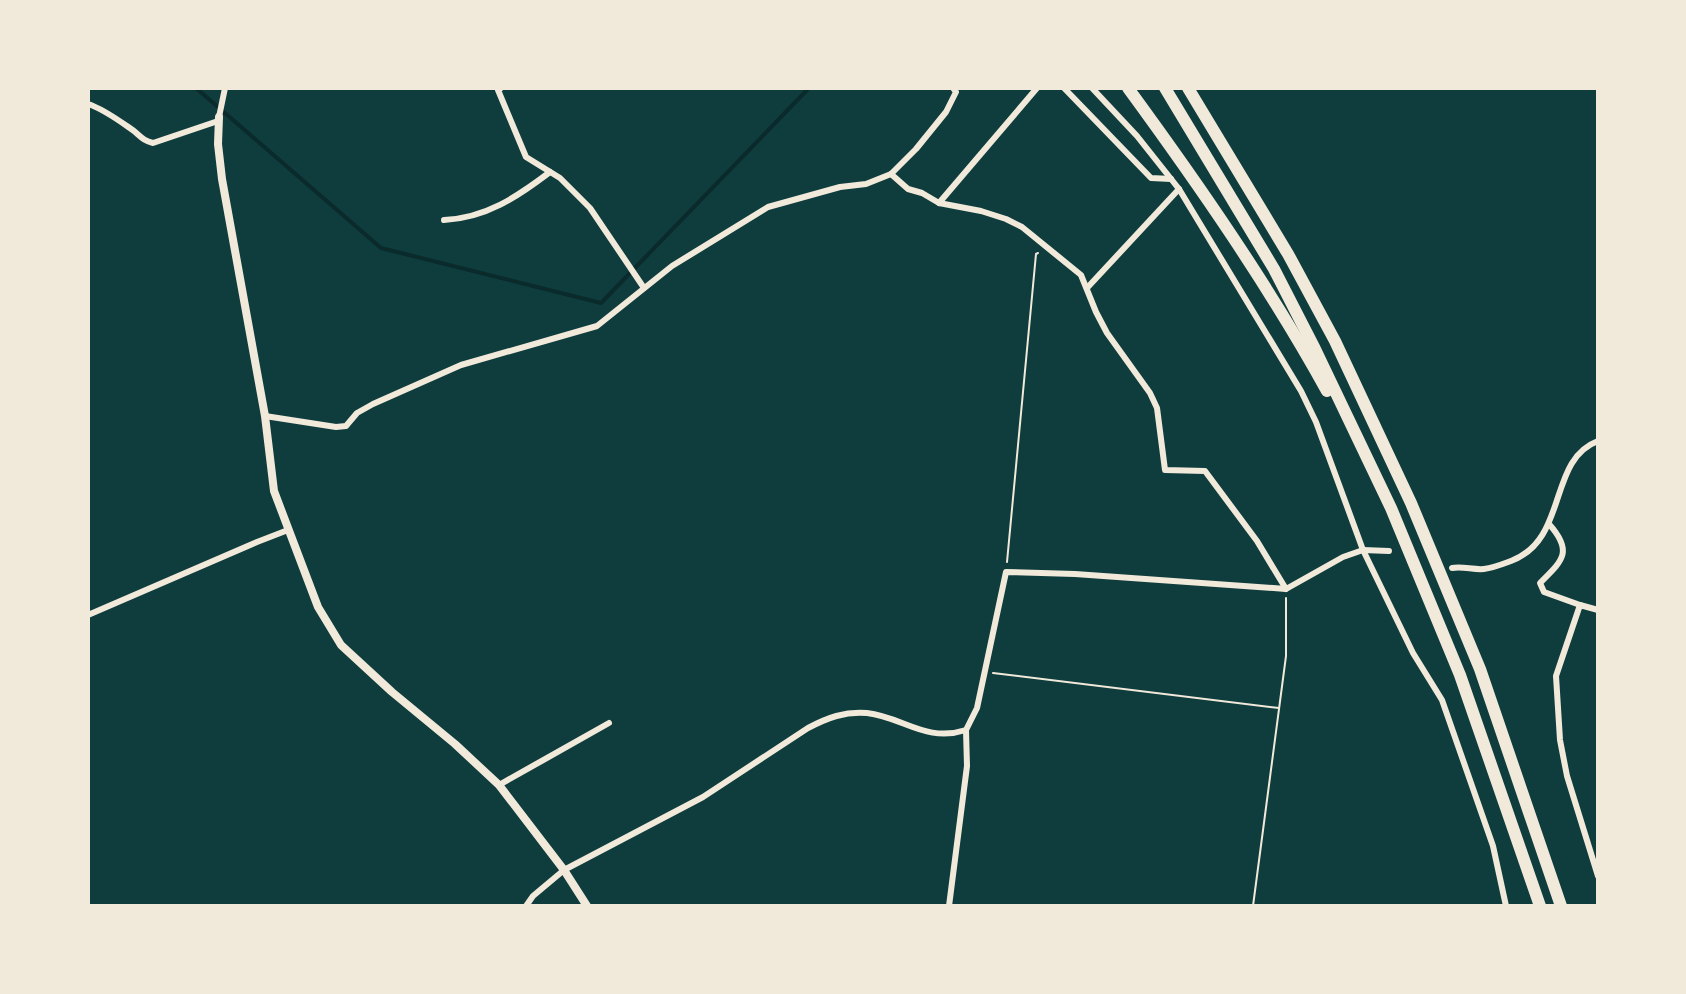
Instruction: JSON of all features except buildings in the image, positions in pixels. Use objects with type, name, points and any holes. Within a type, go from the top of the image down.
[{"type":"highway","points":[[1128,88],[1262,283],[1322,380],[1391,508]]},
{"type":"highway","points":[[1165,88],[1274,269],[1391,508],[1460,675],[1540,906]]},
{"type":"highway","points":[[1188,88],[1264,214],[1335,341],[1398,474],[1480,669],[1561,906]]},
{"type":"street","points":[[225,88],[218,119],[222,179],[265,416],[274,491],[318,607],[341,645],[499,785],[564,870],[587,906]]},
{"type":"street","points":[[501,88],[498,90],[526,157],[560,178],[590,208],[644,288]]},
{"type":"street","points":[[265,416],[336,427],[346,426],[357,413],[373,404],[461,365],[597,326],[672,266],[768,207],[840,187],[866,184],[891,174],[916,149],[946,112],[956,92],[953,88]]},
{"type":"street","points":[[939,203],[1037,88]]},
{"type":"street","points":[[1064,88],[1150,178],[1171,179]]},
{"type":"street","points":[[1092,88],[1137,136],[1179,189],[1301,391],[1316,422],[1363,550],[1413,653],[1442,700],[1493,846],[1506,906]]},
{"type":"street","points":[[88,104],[118,121],[145,141],[153,143],[218,119]]},
{"type":"street","points":[[444,220],[466,219],[516,197],[550,172]]},
{"type":"street","points":[[891,174],[908,189],[939,203],[981,211],[1022,227],[1081,275],[1107,333],[1150,393],[1157,408],[1165,470],[1205,471],[1257,542],[1286,589]]},
{"type":"street","points":[[1087,288],[1179,189]]},
{"type":"street","points":[[1452,568],[1485,569],[1512,561],[1527,553],[1549,524],[1571,463],[1581,452],[1598,441]]},
{"type":"street","points":[[1549,524],[1562,541],[1564,550],[1562,560],[1540,583],[1541,588],[1544,592],[1598,610]]},
{"type":"street","points":[[88,615],[288,530]]},
{"type":"street","points":[[949,906],[967,766],[966,730],[977,708],[1006,572],[1075,574],[1286,589],[1343,557],[1363,550],[1389,551]]},
{"type":"street","points":[[1580,605],[1556,675],[1560,740],[1567,776],[1598,876]]},
{"type":"street","points":[[526,906],[533,896],[564,870],[703,797],[826,718],[851,713],[867,713],[934,733],[947,735],[966,730]]},
{"type":"street","points":[[499,785],[609,723]]},
{"type":"path","points":[[1006,572],[1036,254],[1049,248]]},
{"type":"path","points":[[1253,906],[1286,656],[1286,589]]},
{"type":"path","points":[[984,672],[1279,708]]},
{"type":"waterway","points":[[196,88],[381,248],[601,303],[809,88]]}]
